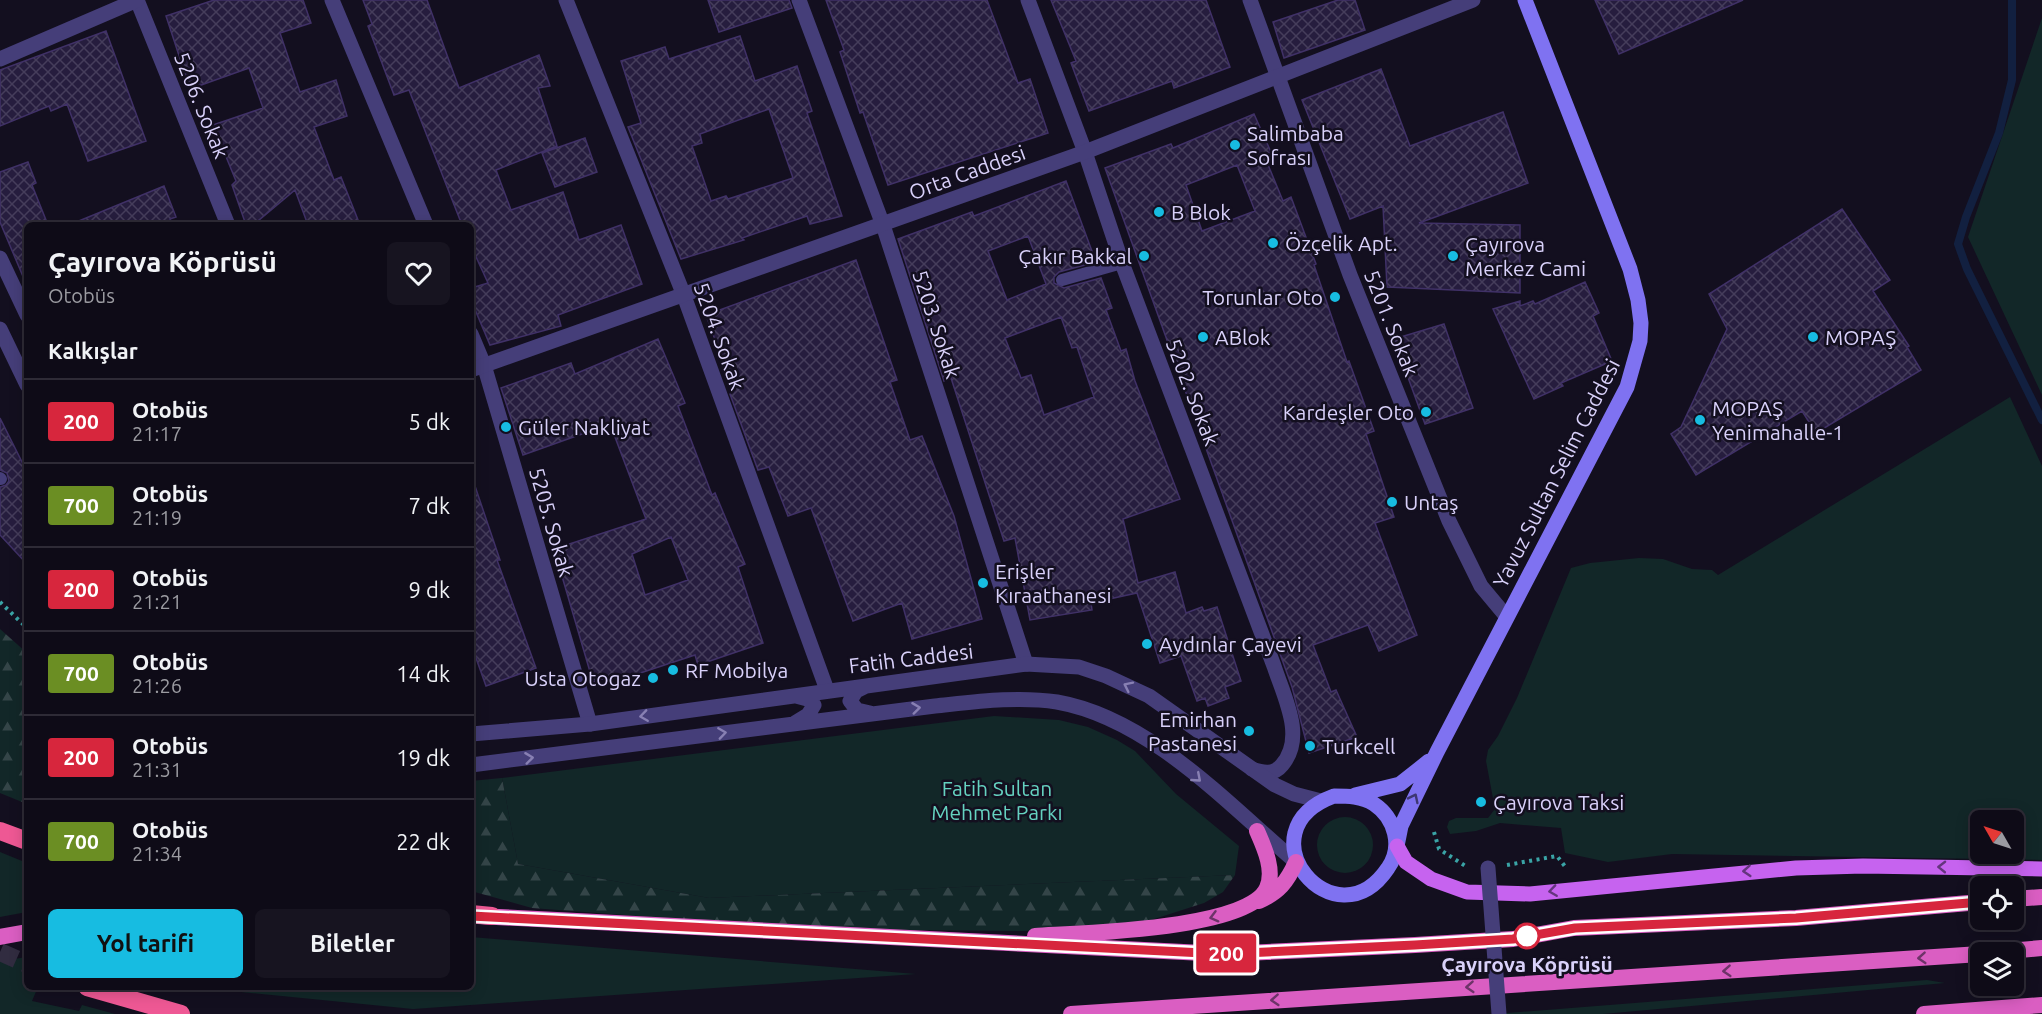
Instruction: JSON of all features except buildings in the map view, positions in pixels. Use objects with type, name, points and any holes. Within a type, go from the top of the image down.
[{"type":"highway","points":[[0,831],[24,840]]},
{"type":"highway","points":[[1244,908],[1257,900],[1267,888],[1267,855],[1257,831]]},
{"type":"highway","points":[[970,942],[1195,922],[1244,908],[1276,892],[1288,881],[1296,862]]},
{"type":"highway","points":[[2024,898],[2042,897]]},
{"type":"highway","points":[[474,915],[1223,954],[1306,952],[1513,939],[1575,928],[1796,918],[1970,903]]},
{"type":"highway","points":[[0,937],[24,933]]},
{"type":"highway","points":[[2024,950],[2042,948]]},
{"type":"highway","points":[[1071,1014],[1970,955]]},
{"type":"highway","points":[[97,990],[181,1014]]},
{"type":"highway","points":[[1924,1014],[2042,1005]]},
{"type":"main road","name":"Yavuz Sultan Selim Caddesi","points":[[1397,846],[1401,826],[1437,752],[1627,387],[1636,365],[1641,323],[1630,269],[1524,0]]},
{"type":"main road","points":[[1397,846],[1392,862],[1378,880],[1366,890],[1349,895],[1330,893],[1317,887],[1305,877],[1296,862],[1294,835],[1300,820],[1309,809],[1321,801],[1334,796],[1371,793],[1400,784],[1420,770],[1437,752]]},
{"type":"main road","points":[[1349,796],[1373,803],[1383,812],[1395,832],[1397,846],[1406,862],[1431,879],[1457,890],[1530,894],[1796,868],[1863,866],[2042,869]]},
{"type":"street","points":[[0,59],[137,0]]},
{"type":"street","name":"5206. Sokak","points":[[137,0],[227,222]]},
{"type":"street","points":[[332,0],[425,222]]},
{"type":"street","name":"5204. Sokak","points":[[566,0],[683,293],[827,690]]},
{"type":"street","name":"5203. Sokak","points":[[799,0],[883,225],[1026,664]]},
{"type":"street","name":"5202. Sokak","points":[[1028,0],[1085,152],[1122,263],[1275,666],[1294,732],[1298,755],[1286,783],[1294,794]]},
{"type":"street","name":"5201. Sokak","points":[[1250,0],[1350,275],[1449,521],[1480,586],[1506,616]]},
{"type":"street","name":"Orta Caddesi","points":[[478,368],[683,293],[883,225],[1085,152],[1473,0]]},
{"type":"street","points":[[0,258],[24,309]]},
{"type":"street","points":[[0,329],[24,379]]},
{"type":"street","name":"5205. Sokak","points":[[474,349],[478,368],[590,724]]},
{"type":"street","name":"Fatih Caddesi","points":[[474,734],[590,724],[1026,664],[1079,667],[1128,685],[1149,696],[1251,769],[1294,794],[1321,801]]},
{"type":"street","points":[[868,713],[857,710],[850,701],[856,691],[871,684]]},
{"type":"street","points":[[795,723],[808,716],[820,704],[827,690],[840,703],[868,713]]},
{"type":"street","points":[[791,695],[811,699],[814,705],[808,715],[795,723]]},
{"type":"street","points":[[474,765],[960,703],[1032,700],[1056,702],[1095,713],[1127,727],[1168,754],[1296,862]]},
{"type":"street","points":[[1251,769],[1267,773],[1281,768],[1290,753],[1294,732]]},
{"type":"street","points":[[1488,868],[1499,1014]]},
{"type":"lane","points":[[1062,280],[1122,263]]},
{"type":"path","points":[[0,602],[24,625]]},
{"type":"path","points":[[1434,832],[1439,849],[1466,867],[1488,868],[1557,856]]},
{"type":"green space","points":[[2042,18],[2042,395],[1968,237]]},
{"type":"green space","points":[[2010,397],[2042,466],[2042,860],[2024,860],[2024,810],[1970,810],[1970,859],[1672,854],[1608,862],[1565,853],[1561,828],[1500,823],[1476,831],[1450,834],[1447,827],[1449,821],[1456,818],[1488,818],[1495,809],[1486,761],[1488,750],[1498,736],[1517,698],[1571,568],[1590,563],[1639,558],[1663,559],[1692,569],[1712,570],[1718,575]]},
{"type":"green space","points":[[0,629],[24,650],[24,803],[0,793]]},
{"type":"green space","name":"Fatih Sultan Mehmet Parkı","points":[[994,716],[1059,720],[1088,727],[1135,751],[1176,794],[1239,846],[1235,875],[709,898],[518,864],[502,778]]},
{"type":"green space","points":[[502,778],[518,864],[709,898],[1235,875],[1223,892],[1204,903],[1129,927],[1024,931],[812,929],[532,908],[474,892],[474,781]]},
{"type":"green space","points":[[1339,817],[1351,817],[1361,821],[1369,829],[1373,845],[1369,861],[1361,869],[1351,873],[1339,873],[1329,869],[1321,861],[1317,851],[1317,839],[1321,829],[1329,821]]},
{"type":"green space","points":[[0,852],[24,862],[24,913],[0,917]]},
{"type":"green space","points":[[474,937],[916,974],[413,1009],[220,990],[474,990]]},
{"type":"green space","points":[[24,957],[24,990],[37,990],[32,1001],[79,1011],[82,1005],[115,1014],[0,1014],[0,961]]},
{"type":"green space","points":[[1927,980],[1945,983],[1603,1014],[1494,1014]]},
{"type":"waterway","points":[[2012,0],[2012,80],[1999,133],[1966,217],[1958,244],[1967,269],[2042,420]]},
{"type":"tunnel","points":[[0,952],[24,963]]},
{"type":"bus line","name":"200","points":[[474,916],[1223,954],[1306,952],[1513,939],[1575,928],[1796,918],[1970,903]]},
{"type":"place","name":"Salimbaba Sofrası","points":[[1235,145]]},
{"type":"place","name":"B Blok","points":[[1159,212]]},
{"type":"place","name":"Özçelik Apt.","points":[[1273,243]]},
{"type":"place","name":"Çakır Bakkal","points":[[1144,256]]},
{"type":"place","name":"Çayırova Merkez Cami","points":[[1453,256]]},
{"type":"place","name":"Torunlar Oto","points":[[1335,297]]},
{"type":"place","name":"ABlok","points":[[1203,337]]},
{"type":"place","name":"MOPAŞ","points":[[1813,337]]},
{"type":"place","name":"Kardeşler Oto","points":[[1426,412]]},
{"type":"place","name":"MOPAŞ Yenimahalle-1","points":[[1700,420]]},
{"type":"place","name":"Güler Nakliyat","points":[[506,427]]},
{"type":"place","name":"Untaş","points":[[1392,502]]},
{"type":"place","name":"Erişler Kıraathanesi","points":[[983,583]]},
{"type":"place","name":"Aydınlar Çayevi","points":[[1147,644]]},
{"type":"place","name":"RF Mobilya","points":[[673,670]]},
{"type":"place","name":"Usta Otogaz","points":[[653,678]]},
{"type":"place","name":"Emirhan Pastanesi","points":[[1249,731]]},
{"type":"place","name":"Turkcell","points":[[1310,746]]},
{"type":"place","name":"Çayırova Taksi","points":[[1481,802]]},
{"type":"place","name":"Çayırova Köprüsü","points":[[1527,936]]}]
